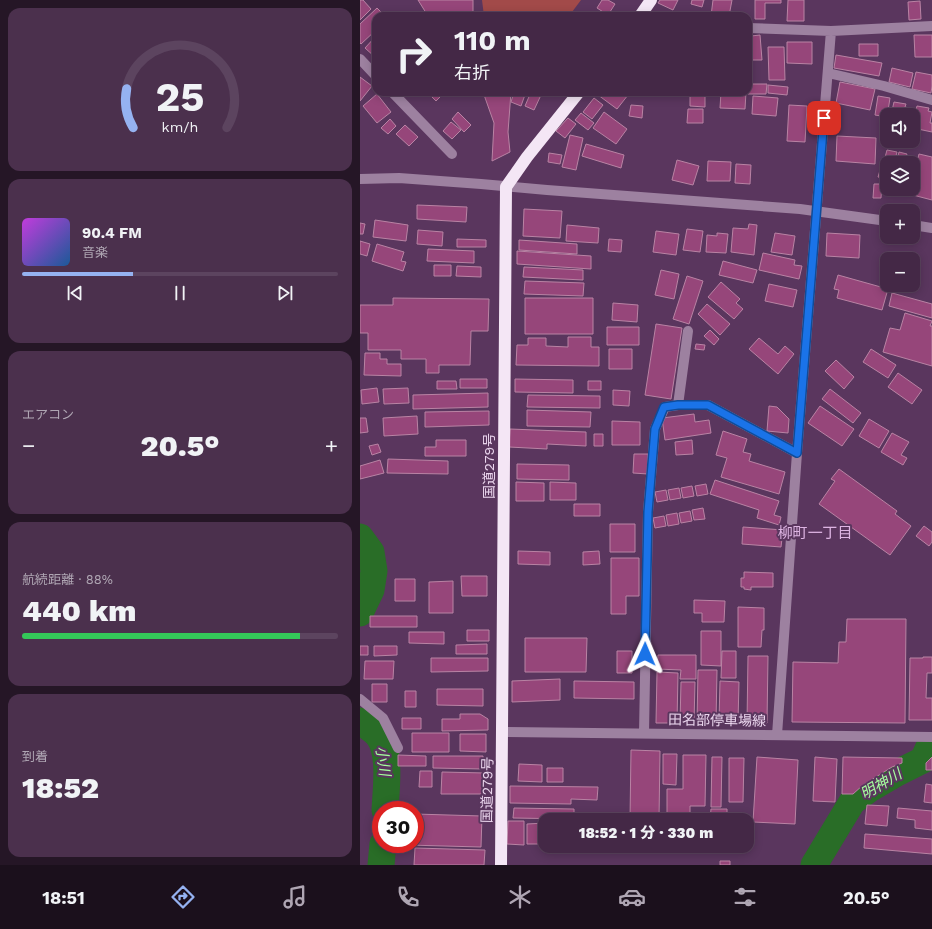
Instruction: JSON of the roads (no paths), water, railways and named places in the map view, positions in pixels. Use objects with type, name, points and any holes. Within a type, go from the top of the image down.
[{"type":"highway","points":[[643,12],[651,0]]},
{"type":"highway","points":[[506,187],[527,157],[576,96]]},
{"type":"highway","name":"国道279号","points":[[500,865],[506,187]]},
{"type":"street","points":[[752,28],[831,31],[932,26]]},
{"type":"street","points":[[777,735],[797,453],[831,31]]},
{"type":"street","points":[[360,59],[372,72]]},
{"type":"street","points":[[828,73],[884,86],[932,100]]},
{"type":"street","points":[[396,96],[452,154]]},
{"type":"street","points":[[360,179],[399,178],[792,208],[880,220]]},
{"type":"street","points":[[920,226],[932,228]]},
{"type":"street","points":[[678,405],[688,331]]},
{"type":"street","points":[[644,733],[648,512],[655,429],[664,407],[678,405],[708,405],[797,453]]},
{"type":"street","points":[[360,699],[383,718],[398,748]]},
{"type":"street","name":"田名部停車場線","points":[[502,732],[932,737]]},
{"type":"waterway","name":"小川","points":[[360,537],[371,552],[374,571],[371,590],[360,613]]},
{"type":"waterway","name":"小川","points":[[360,721],[373,731],[383,744],[387,772],[386,801]]},
{"type":"waterway","name":"明神川","points":[[814,865],[852,802],[871,788],[923,760],[928,749]]},
{"type":"waterway","name":"小川","points":[[381,865],[382,853]]},
{"type":"district","name":"柳町一丁目","points":[[815,533]]}]
